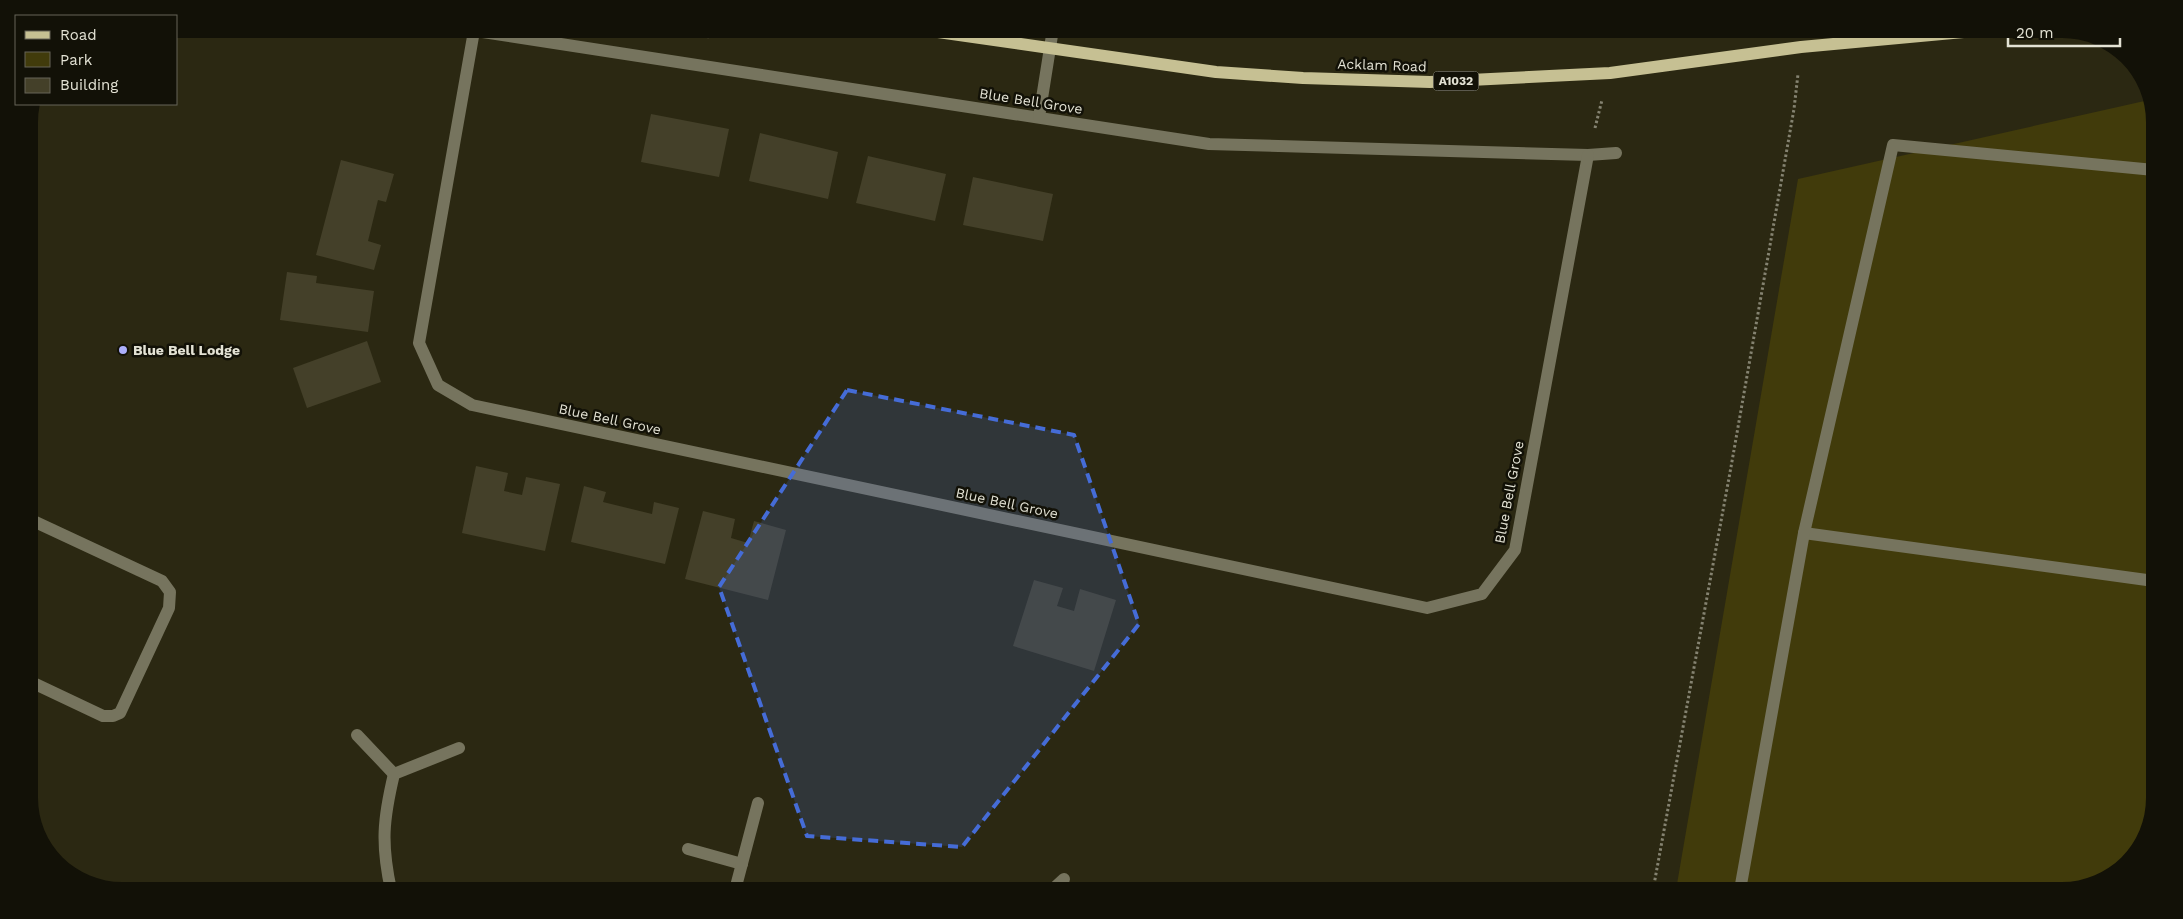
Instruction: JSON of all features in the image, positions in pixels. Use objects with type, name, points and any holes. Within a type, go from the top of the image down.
[{"type":"main road","name":"Acklam Road","points":[[974,38],[1216,72],[1304,78],[1430,82],[1610,73],[1801,47],[1898,38]]},
{"type":"street","name":"Blue Bell Grove","points":[[467,38],[419,343],[438,385],[472,405],[1427,608],[1482,594],[1514,550],[1588,156]]},
{"type":"street","name":"Blue Bell Grove","points":[[521,38],[1209,144],[1588,156],[1616,153]]},
{"type":"street","points":[[1039,117],[1052,38]]},
{"type":"street","points":[[1741,882],[1804,532],[1893,145],[2145,169]]},
{"type":"street","points":[[38,524],[162,581],[170,592],[169,608],[120,713],[113,716],[103,716],[38,685]]},
{"type":"street","points":[[1804,532],[2146,580]]},
{"type":"street","points":[[357,735],[394,774]]},
{"type":"street","points":[[394,774],[459,748]]},
{"type":"street","points":[[389,882],[385,862],[383,836],[394,774]]},
{"type":"street","points":[[737,882],[758,803]]},
{"type":"street","points":[[688,849],[742,864]]},
{"type":"path","points":[[1654,882],[1731,467],[1794,109],[1801,47]]},
{"type":"path","points":[[1588,156],[1610,73]]},
{"type":"highlighted area","points":[[847,390],[1074,435],[1139,624],[962,847],[807,836],[719,587]]},
{"type":"green space","points":[[2143,101],[2145,116],[2146,797],[2144,814],[2134,839],[2117,861],[2098,873],[2072,881],[2061,882],[1677,882],[1798,179]]},
{"type":"building","points":[[651,114],[729,129],[719,177],[641,162]]},
{"type":"building","points":[[760,133],[838,152],[828,199],[749,181]]},
{"type":"building","points":[[868,156],[946,174],[935,221],[856,203]]},
{"type":"building","points":[[341,160],[394,174],[386,202],[378,200],[368,241],[381,245],[374,270],[316,255]]},
{"type":"building","points":[[973,177],[1053,194],[1043,241],[963,225]]},
{"type":"building","points":[[287,272],[317,276],[316,283],[374,291],[368,332],[280,320]]},
{"type":"building","points":[[367,341],[381,382],[307,408],[293,368]]},
{"type":"building","points":[[476,466],[508,473],[504,491],[522,495],[526,477],[560,484],[545,551],[462,533]]},
{"type":"building","points":[[584,486],[606,492],[603,502],[652,514],[654,502],[679,508],[665,564],[571,542]]},
{"type":"building","points":[[703,511],[735,519],[731,538],[748,543],[754,521],[786,530],[768,600],[685,579]]},
{"type":"building","points":[[1034,580],[1063,588],[1057,606],[1074,611],[1080,589],[1116,600],[1094,671],[1013,646]]},
{"type":"place","name":"Blue Bell Lodge","points":[[123,350]]}]
